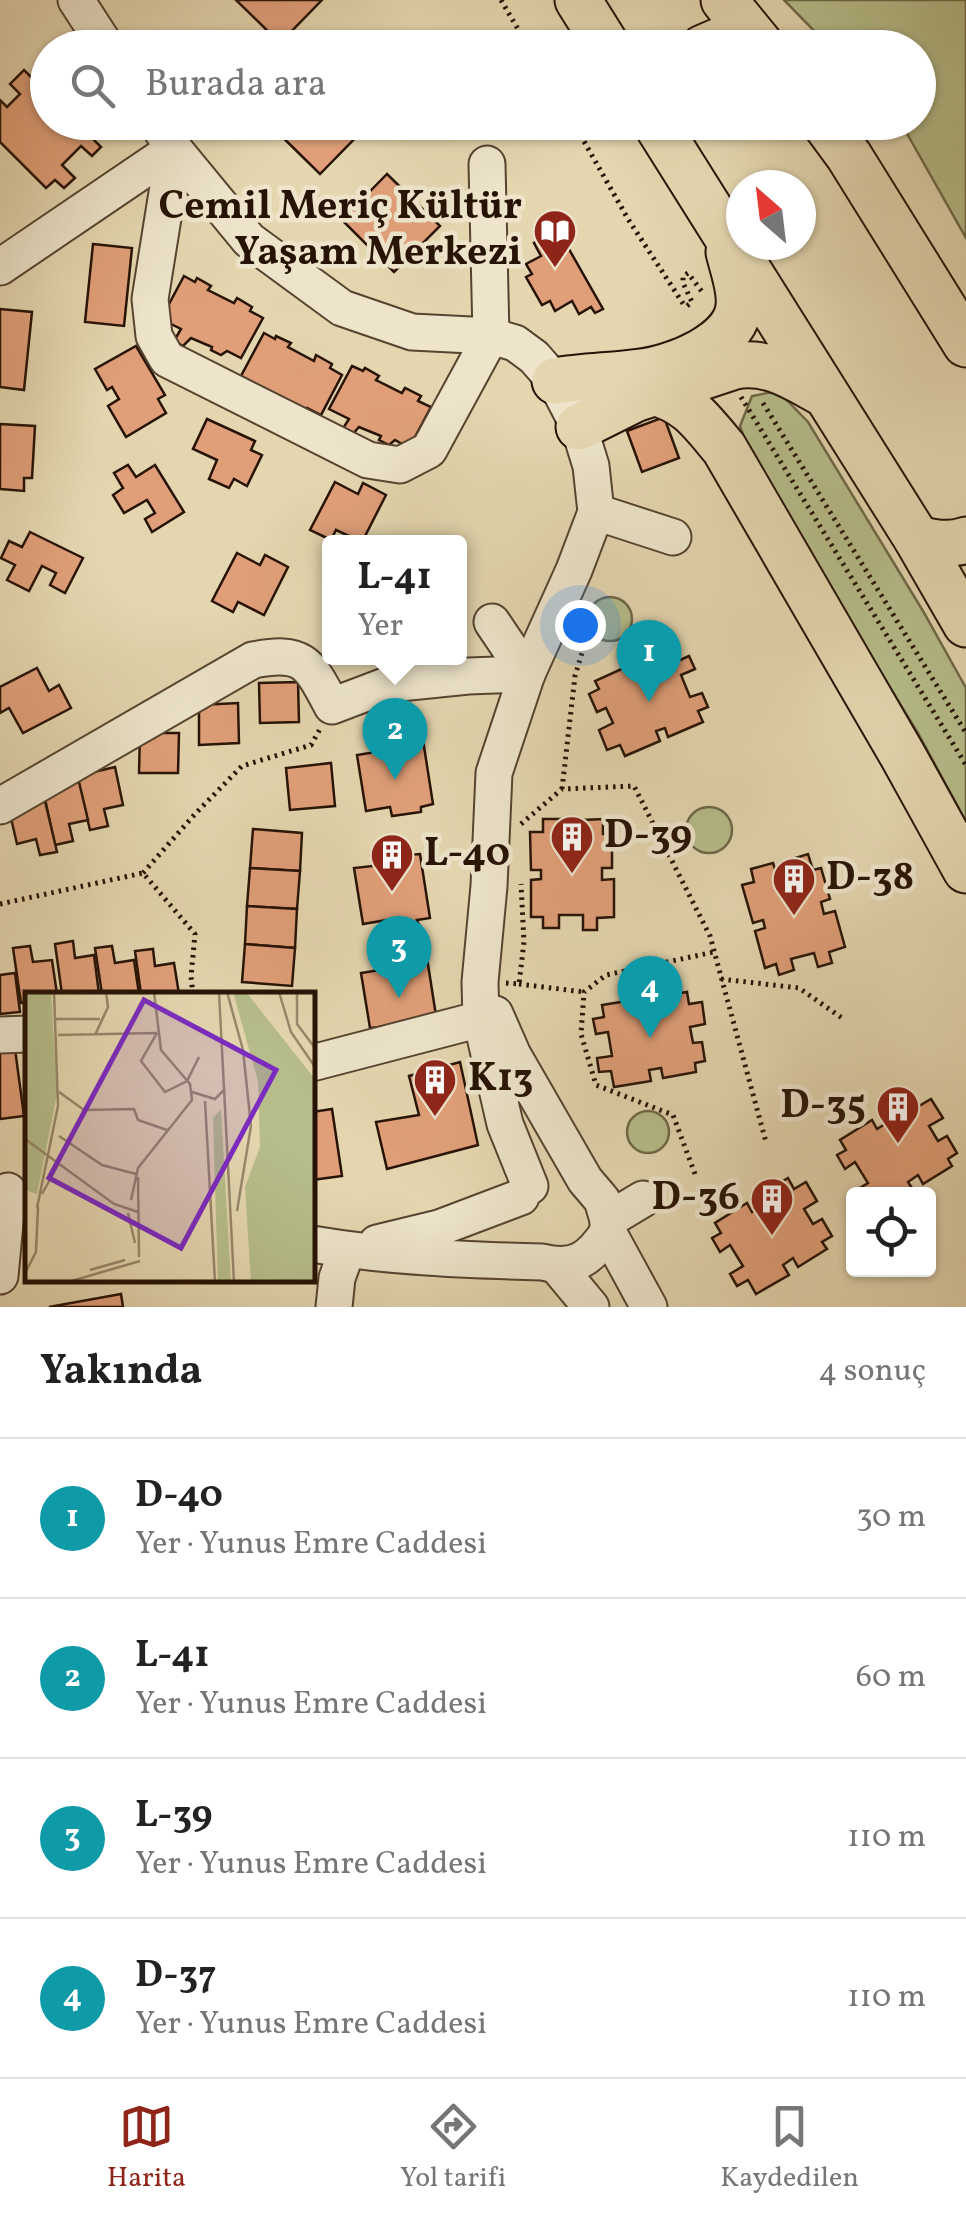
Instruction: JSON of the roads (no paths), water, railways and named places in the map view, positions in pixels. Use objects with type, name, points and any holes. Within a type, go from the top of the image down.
[{"type":"main road","points":[[578,0],[597,30]]},
{"type":"main road","points":[[724,0],[749,30]]},
{"type":"main road","points":[[667,140],[726,235]]},
{"type":"main road","points":[[838,140],[966,344]]},
{"type":"main road","points":[[579,427],[704,350],[736,323],[740,304],[731,260]]},
{"type":"main road","points":[[741,260],[966,624]]},
{"type":"main road","points":[[555,380],[649,382],[748,364],[754,379]]},
{"type":"main road","points":[[754,379],[824,394]]},
{"type":"main road","points":[[724,448],[725,406],[754,379]]},
{"type":"main road","points":[[649,382],[692,411],[724,448],[966,870]]},
{"type":"main road","points":[[917,539],[934,543],[966,540]]},
{"type":"street","points":[[76,0],[95,30]]},
{"type":"street","points":[[19,265],[160,140]]},
{"type":"street","points":[[165,140],[150,300],[154,336],[167,359],[368,460],[400,464],[430,450],[491,336],[487,164]]},
{"type":"street","points":[[168,140],[249,240],[342,308],[412,332],[491,336],[515,343],[555,380],[579,427],[591,466],[596,512],[527,674],[494,772],[480,982],[481,1019],[505,1124],[526,1192],[516,1210],[520,1240],[591,1307]]},
{"type":"street","points":[[596,512],[673,537]]},
{"type":"street","points":[[492,622],[527,674]]},
{"type":"street","points":[[0,806],[253,660],[296,658],[316,676],[332,706],[390,684],[527,674]]},
{"type":"street","points":[[480,982],[513,1055],[584,1180]]},
{"type":"street","points":[[315,1063],[481,1019]]},
{"type":"street","points":[[333,1278],[526,1192],[542,1178],[571,1175],[584,1180],[602,1200],[608,1226],[648,1307]]},
{"type":"street","points":[[0,1276],[12,1192]]},
{"type":"street","points":[[333,1278],[449,1259],[572,1264],[586,1258],[598,1247],[608,1226],[643,1199]]},
{"type":"street","points":[[315,1249],[333,1278]]},
{"type":"place","name":"Cemil Meriç Kültür Yaşam Merkezi","points":[[555,269]]},
{"type":"place","name":"D-40","points":[[649,702]]},
{"type":"place","name":"L-41","points":[[395,780]]},
{"type":"place","name":"D-39","points":[[572,875]]},
{"type":"place","name":"L-40","points":[[392,893]]},
{"type":"place","name":"D-38","points":[[794,917]]},
{"type":"place","name":"L-39","points":[[399,998]]},
{"type":"place","name":"D-37","points":[[650,1038]]},
{"type":"place","name":"K13","points":[[435,1118]]},
{"type":"place","name":"D-35","points":[[898,1145]]},
{"type":"place","name":"D-36","points":[[772,1237]]}]
